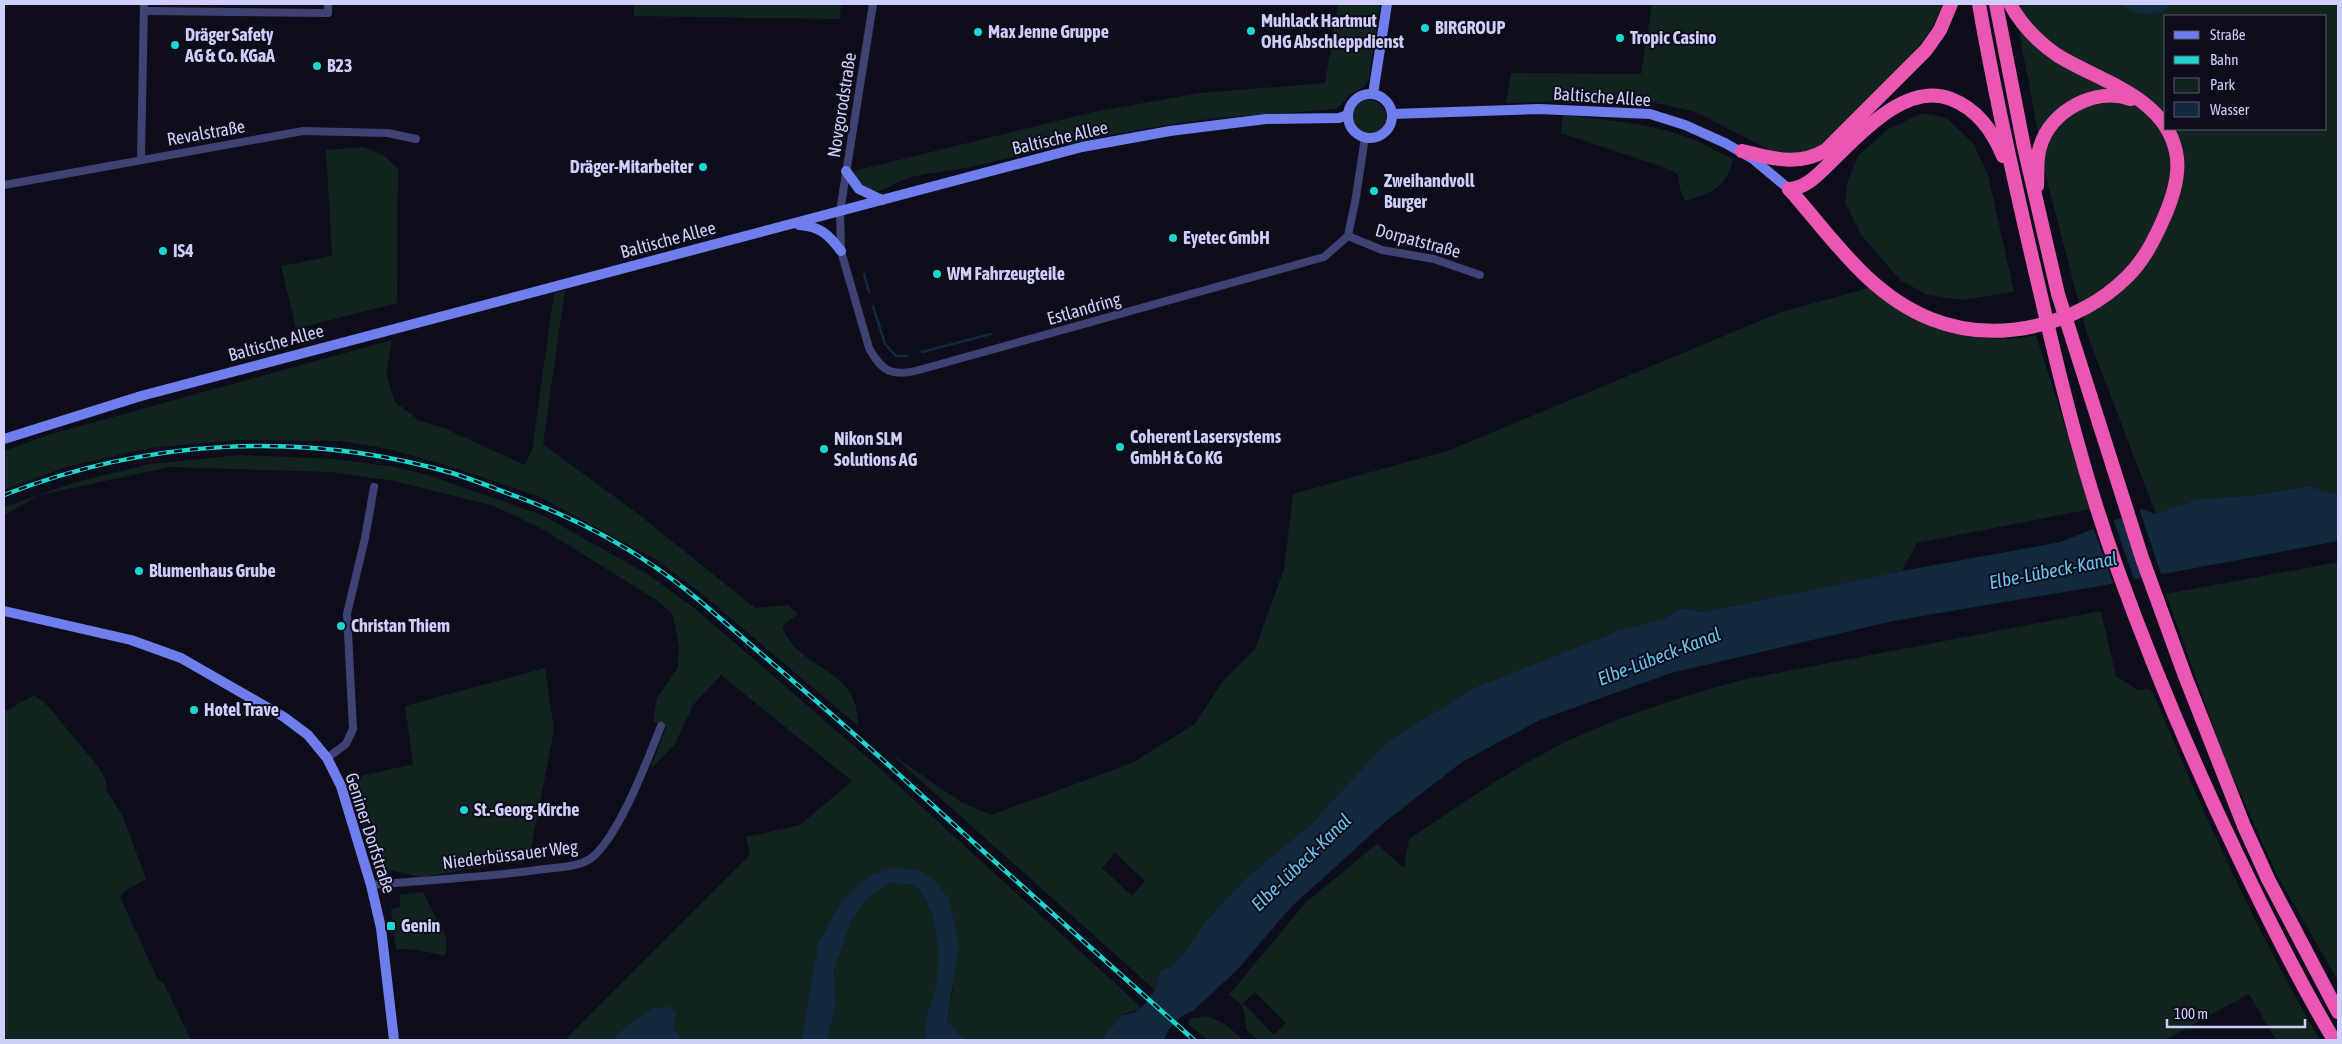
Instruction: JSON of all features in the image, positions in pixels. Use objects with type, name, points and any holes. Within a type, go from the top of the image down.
[{"type":"highway","points":[[1742,152],[1797,161],[1812,157],[1826,150],[1926,50],[1940,30],[1950,4]]},
{"type":"highway","points":[[1979,4],[2012,178],[2058,374],[2117,566],[2161,681],[2203,782],[2302,984],[2334,1040]]},
{"type":"highway","points":[[1996,4],[2036,202],[2058,294],[2142,558],[2222,772],[2268,879],[2338,1012]]},
{"type":"highway","points":[[2010,4],[2035,38],[2056,54],[2128,92],[2159,118],[2164,126]]},
{"type":"highway","points":[[2012,178],[1994,136],[1980,117],[1964,104],[1944,96],[1931,95],[1907,101],[1882,115],[1809,182],[1789,189],[1851,261],[1868,278],[1900,304],[1930,319],[1959,328],[1993,332],[2026,328],[2052,321],[2096,301],[2128,276],[2140,261],[2161,224],[2174,191],[2177,176],[2176,152],[2167,130]]},
{"type":"highway","points":[[2036,202],[2039,148],[2050,126],[2058,118],[2080,102],[2098,96],[2117,95],[2146,106]]},
{"type":"main road","points":[[1373,94],[1387,4]]},
{"type":"main road","points":[[1373,94],[1387,102],[1392,114],[1391,123],[1386,131],[1378,136],[1365,137],[1352,128],[1348,115],[1350,108],[1357,98],[1373,94]]},
{"type":"main road","name":"Baltische Allee","points":[[1392,114],[1539,108],[1650,114],[1700,131],[1742,152],[1789,189]]},
{"type":"main road","name":"Baltische Allee","points":[[4,439],[150,394],[1082,147],[1160,133],[1266,119],[1339,118],[1348,115]]},
{"type":"main road","points":[[846,171],[860,189],[882,200]]},
{"type":"main road","points":[[791,224],[815,226],[830,237],[841,251]]},
{"type":"main road","name":"Geniner Dorfstraße","points":[[4,612],[131,640],[181,658],[284,717],[308,736],[326,758],[343,793],[371,885],[381,928],[394,1040]]},
{"type":"street","points":[[142,160],[144,8],[328,13],[328,4]]},
{"type":"street","name":"Novgorodstraße","points":[[840,211],[873,4]]},
{"type":"street","name":"Revalstraße","points":[[4,185],[303,131],[388,133],[416,139]]},
{"type":"street","points":[[1348,236],[1365,137]]},
{"type":"street","name":"Estlandring","points":[[840,211],[841,251],[869,348],[876,361],[885,370],[898,374],[919,370],[1324,256],[1348,236]]},
{"type":"street","name":"Dorpatstraße","points":[[1348,236],[1382,250],[1434,259],[1480,275]]},
{"type":"street","points":[[326,758],[346,744],[352,729],[347,614],[365,538],[374,487]]},
{"type":"street","name":"Niederbüssauer Weg","points":[[371,885],[528,871],[577,864],[589,859],[603,846],[637,787],[661,726]]},
{"type":"green space","points":[[634,4],[841,4],[840,19],[634,16]]},
{"type":"green space","points":[[1338,4],[1380,4],[1369,79],[1364,87],[1349,95],[1339,107],[1317,111],[1218,118],[1118,134],[971,167],[915,176],[876,191],[862,185],[854,171],[1093,112],[1200,93],[1325,83]]},
{"type":"green space","points":[[1652,4],[1942,4],[1934,23],[1921,43],[1887,83],[1814,151],[1795,156],[1777,154],[1696,112],[1638,99],[1506,103],[1511,73],[1641,74]]},
{"type":"green space","points":[[2014,4],[2338,4],[2338,495],[2309,486],[2257,495],[2199,499],[2156,514],[2087,334],[2047,181]]},
{"type":"green space","points":[[1369,100],[1381,105],[1386,117],[1381,129],[1369,134],[1357,129],[1352,117],[1357,105]]},
{"type":"green space","points":[[1923,113],[1946,118],[1973,143],[1988,175],[2014,292],[1962,300],[1928,295],[1901,281],[1862,236],[1845,202],[1848,180],[1859,155],[1888,129]]},
{"type":"green space","points":[[1563,115],[1632,124],[1666,131],[1699,142],[1733,159],[1722,183],[1710,192],[1685,201],[1680,189],[1678,174],[1663,167],[1561,133]]},
{"type":"green space","points":[[364,147],[383,155],[398,169],[397,303],[296,329],[281,266],[332,256],[326,150]]},
{"type":"green space","points":[[1869,288],[1887,301],[1927,322],[1969,336],[2014,338],[2036,335],[2091,509],[1917,543],[1902,571],[1703,612],[1682,608],[1663,619],[1618,631],[1471,689],[1385,744],[1311,824],[1246,878],[1206,921],[1192,943],[1172,966],[1160,971],[1159,982],[1155,990],[891,754],[961,802],[991,815],[1132,763],[1195,724],[1222,682],[1255,649],[1284,569],[1293,494],[1450,450],[1781,312]],"holes":[[[1115,853],[1145,881],[1132,896],[1102,868]]]},
{"type":"green space","points":[[565,290],[543,444],[638,514],[755,608],[788,605],[798,614],[782,626],[790,641],[801,653],[839,680],[849,692],[856,706],[858,726],[701,593],[655,559],[540,497],[446,465],[388,449],[341,441],[238,440],[150,448],[66,467],[4,490],[4,451],[51,434],[392,340],[386,374],[395,402],[420,421],[444,428],[525,465],[532,450],[554,293]]},
{"type":"green space","points":[[240,455],[335,459],[395,467],[428,475],[542,515],[649,575],[698,611],[876,765],[1141,1007],[1120,1017],[1102,1040],[969,1040],[958,1034],[947,1022],[953,989],[932,877],[869,876],[812,994],[802,1040],[682,1040],[673,1027],[677,1014],[624,1028],[613,1040],[565,1040],[750,855],[746,837],[800,825],[852,781],[721,675],[693,705],[675,744],[650,770],[666,727],[653,722],[657,698],[678,668],[679,647],[673,615],[658,601],[544,530],[494,506],[394,481],[330,472],[170,467],[40,495],[4,515],[4,507],[76,482],[150,464]]},
{"type":"green space","points":[[2338,562],[2338,981],[2276,873],[2225,759],[2166,594]]},
{"type":"green space","points":[[2101,611],[2116,676],[2138,690],[2149,689],[2153,693],[2231,870],[2274,956],[2320,1040],[2276,1040],[2249,994],[2165,1040],[1258,1040],[1246,1029],[1241,1005],[1229,995],[1306,902],[1377,844],[1404,868],[1409,839],[1524,765],[1585,733],[1630,715],[1746,679]],"holes":[[[1255,992],[1286,1023],[1274,1035],[1243,1003]]]},
{"type":"green space","points":[[545,668],[554,730],[529,859],[421,877],[381,868],[372,859],[349,779],[413,764],[405,706]]},
{"type":"green space","points":[[34,695],[48,706],[99,768],[106,780],[106,789],[123,817],[146,879],[125,891],[120,897],[158,980],[164,984],[191,1040],[4,1040],[4,712]]},
{"type":"green space","points":[[893,883],[916,885],[934,920],[938,962],[934,995],[926,1019],[926,1040],[827,1040],[836,1004],[834,969],[853,917],[871,895]]},
{"type":"green space","points":[[423,892],[447,939],[445,956],[417,950],[396,949],[391,909],[401,906],[399,895]]},
{"type":"green space","points":[[1206,1016],[1226,1025],[1243,1040],[1208,1040],[1189,1025],[1189,1019]]},
{"type":"water","points":[[2122,4],[2169,4],[2165,11],[2142,14],[2132,11]]},
{"type":"water","name":"Elbe-Lübeck-Kanal","points":[[2309,486],[2338,495],[2338,541],[2105,585],[1893,621],[1671,673],[1540,720],[1462,762],[1386,821],[1290,908],[1238,969],[1194,1010],[1176,1022],[1164,1040],[1102,1040],[1119,1018],[1137,1011],[1146,1003],[1156,988],[1160,971],[1172,966],[1192,943],[1206,921],[1246,878],[1311,824],[1385,744],[1471,689],[1618,631],[1663,619],[1682,608],[1703,612],[1902,571],[2061,542],[2142,509],[2156,514],[2199,499],[2257,495]]},
{"type":"water","points":[[894,868],[918,870],[932,877],[949,899],[959,946],[947,1021],[958,1034],[969,1040],[926,1040],[926,1019],[934,995],[938,962],[934,920],[916,885],[892,883],[871,895],[853,917],[834,969],[836,1004],[827,1040],[802,1040],[819,942],[839,906],[869,876]]},
{"type":"water","points":[[671,1007],[677,1014],[673,1027],[682,1040],[613,1040],[624,1028],[653,1008]]},
{"type":"pier","points":[[2139,508],[2162,577],[2143,580],[2121,515]]},
{"type":"pier","points":[[2113,519],[2135,582],[2114,586],[2093,527]]},
{"type":"waterway","points":[[864,274],[869,292]]},
{"type":"waterway","points":[[873,306],[885,344],[896,356],[907,356]]},
{"type":"waterway","points":[[922,352],[991,334]]},
{"type":"railway","points":[[4,495],[58,476],[113,462],[169,452],[226,447],[282,446],[339,450],[396,459],[452,473],[554,511],[639,556],[708,608],[858,738],[1194,1040]]},
{"type":"place","name":"BIRGROUP","points":[[1425,28]]},
{"type":"place","name":"Muhlack Hartmut OHG Abschleppdienst","points":[[1251,31]]},
{"type":"place","name":"Max Jenne Gruppe","points":[[978,32]]},
{"type":"place","name":"Tropic Casino","points":[[1620,38]]},
{"type":"place","name":"Dräger Safety AG & Co. KGaA","points":[[175,45]]},
{"type":"place","name":"B23","points":[[317,66]]},
{"type":"place","name":"Dräger-Mitarbeiter","points":[[703,167]]},
{"type":"place","name":"Zweihandvoll Burger","points":[[1374,191]]},
{"type":"place","name":"Eyetec GmbH","points":[[1173,238]]},
{"type":"place","name":"IS4","points":[[163,251]]},
{"type":"place","name":"WM Fahrzeugteile","points":[[937,274]]},
{"type":"place","name":"Coherent Lasersystems GmbH & Co KG","points":[[1120,447]]},
{"type":"place","name":"Nikon SLM Solutions AG","points":[[824,449]]},
{"type":"place","name":"Blumenhaus Grube","points":[[139,571]]},
{"type":"place","name":"Christan Thiem","points":[[341,626]]},
{"type":"place","name":"Hotel Trave","points":[[194,710]]},
{"type":"place","name":"St.-Georg-Kirche","points":[[464,810]]},
{"type":"place","name":"Genin","points":[[391,926]]}]
